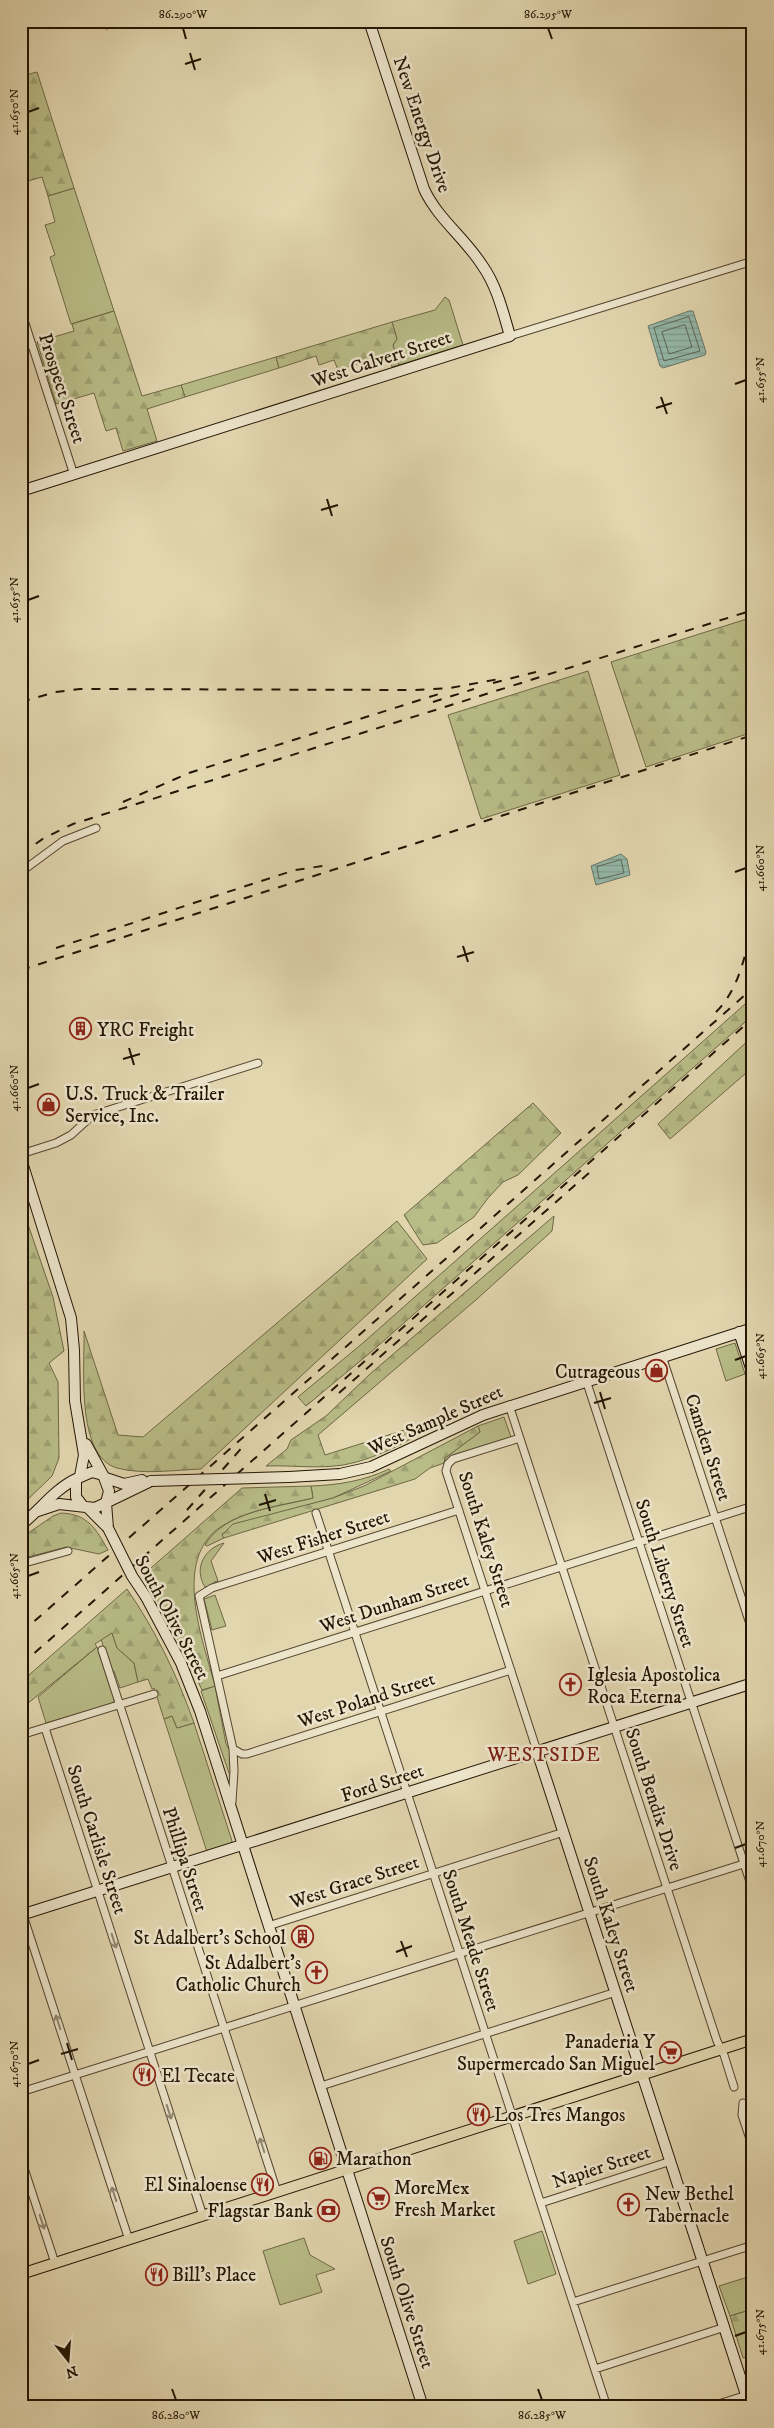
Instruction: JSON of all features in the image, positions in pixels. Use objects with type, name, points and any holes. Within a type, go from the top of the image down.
[{"type":"main road","points":[[21,2274],[753,2039]]},
{"type":"street","name":"New Energy Drive","points":[[369,21],[424,189],[437,212],[470,248],[488,274],[510,336]]},
{"type":"street","name":"West Calvert Street","points":[[21,491],[753,261]]},
{"type":"street","name":"Prospect Street","points":[[21,311],[74,475]]},
{"type":"street","points":[[21,347],[32,344]]},
{"type":"street","points":[[21,872],[63,841],[96,828]]},
{"type":"street","points":[[21,1154],[56,1143],[77,1130],[93,1116],[258,1064]]},
{"type":"street","points":[[21,1159],[71,1318],[75,1401],[83,1441],[84,1460],[78,1478],[76,1497],[85,1507]]},
{"type":"street","name":"West Sample Street","points":[[104,1477],[124,1484],[140,1480],[328,1476],[371,1467],[451,1428],[509,1405],[753,1328]]},
{"type":"street","points":[[739,1332],[753,1374]]},
{"type":"street","name":"Camden Street","points":[[662,1356],[753,1633]]},
{"type":"street","name":"South Liberty Street","points":[[586,1380],[753,1891]]},
{"type":"street","name":"South Bendix Drive","points":[[509,1405],[734,2087]]},
{"type":"street","name":"South Kaley Street","points":[[520,1438],[453,1459],[448,1464],[446,1471],[703,2261],[750,2394],[750,2407]]},
{"type":"street","points":[[38,1511],[59,1504],[85,1507],[106,1503],[108,1491],[104,1477],[83,1441]]},
{"type":"street","points":[[21,1525],[51,1497],[78,1478],[92,1472],[104,1477]]},
{"type":"street","name":"West Sample Street","points":[[106,1503],[151,1481]]},
{"type":"street","name":"South Olive Street","points":[[106,1503],[108,1528]]},
{"type":"street","name":"West Dunham Street","points":[[217,1676],[753,1506]]},
{"type":"street","name":"South Olive Street","points":[[85,1507],[108,1528],[132,1576],[146,1597],[192,1689],[423,2407]]},
{"type":"street","name":"West Fisher Street","points":[[199,1596],[212,1588],[459,1510]]},
{"type":"street","name":"South Meade Street","points":[[316,1513],[607,2407]]},
{"type":"street","points":[[21,1564],[68,1551]]},
{"type":"street","name":"South Olive Street","points":[[199,1596],[232,1749],[234,1766],[231,1808]]},
{"type":"street","name":"Phillipa Street","points":[[102,1650],[277,2192]]},
{"type":"street","name":"West Poland Street","points":[[247,1754],[511,1670]]},
{"type":"street","name":"Ford Street","points":[[22,1913],[172,1868],[753,1683]]},
{"type":"street","points":[[21,1735],[154,1694]]},
{"type":"street","name":"South Carlisle Street","points":[[44,1728],[203,2216]]},
{"type":"street","points":[[232,1749],[242,1754],[247,1754]]},
{"type":"street","points":[[234,1766],[247,1754]]},
{"type":"street","name":"West Grace Street","points":[[268,1926],[564,1832]]},
{"type":"street","points":[[21,2092],[753,1861]]},
{"type":"street","points":[[22,1913],[129,2240]]},
{"type":"street","points":[[321,2086],[616,1992]]},
{"type":"street","points":[[743,2104],[742,2115],[753,2148]]},
{"type":"street","points":[[21,2159],[55,2264]]},
{"type":"street","name":"Napier Street","points":[[541,2203],[671,2161]]},
{"type":"street","points":[[573,2302],[753,2245]]},
{"type":"street","points":[[595,2369],[725,2327]]},
{"type":"street","points":[[709,2407],[750,2394]]},
{"type":"green space","points":[[37,72],[74,188],[48,196],[42,177],[21,183],[21,86],[26,75]]},
{"type":"green space","points":[[74,188],[114,311],[71,324],[50,257],[55,255],[45,225],[55,222],[48,196]]},
{"type":"green space","points":[[445,297],[449,300],[463,345],[399,365],[393,345],[397,339],[392,322],[435,310]]},
{"type":"green space","points":[[114,311],[142,396],[181,385],[185,397],[147,409],[157,441],[123,451],[116,428],[106,431],[94,393],[56,404],[37,342],[74,331],[72,324]]},
{"type":"green space","points":[[392,322],[397,339],[393,345],[399,365],[392,367],[388,354],[338,370],[334,360],[319,365],[316,356],[279,368],[276,357]]},
{"type":"green space","points":[[276,357],[279,368],[185,397],[181,385]]},
{"type":"green space","points":[[753,617],[753,732],[646,767],[611,662]]},
{"type":"green space","points":[[588,671],[620,775],[481,819],[448,715]]},
{"type":"green space","points":[[753,997],[753,1015],[371,1352],[306,1406],[298,1397],[364,1342]]},
{"type":"green space","points":[[753,1036],[753,1067],[670,1139],[658,1124]]},
{"type":"green space","points":[[533,1103],[561,1133],[518,1175],[503,1182],[474,1217],[437,1243],[423,1245],[404,1215]]},
{"type":"green space","points":[[21,1204],[53,1297],[64,1351],[49,1363],[58,1382],[59,1458],[52,1476],[21,1506]]},
{"type":"green space","points":[[554,1216],[552,1231],[477,1299],[318,1435],[325,1455],[449,1416],[449,1418],[398,1446],[357,1462],[324,1467],[266,1466],[287,1449],[291,1440],[326,1416],[370,1374]]},
{"type":"green space","points":[[397,1221],[427,1259],[201,1469],[159,1472],[137,1471],[117,1468],[104,1460],[94,1446],[88,1428],[84,1386],[84,1331],[118,1435],[143,1437]]},
{"type":"green space","points":[[735,1343],[745,1374],[726,1381],[716,1349]]},
{"type":"green space","points":[[504,1417],[511,1437],[454,1455],[444,1463],[445,1458],[480,1432],[478,1426]]},
{"type":"green space","points":[[478,1426],[480,1432],[445,1458],[444,1463],[430,1468],[415,1479],[224,1538],[222,1535],[233,1524],[333,1498],[364,1486]]},
{"type":"green space","points":[[389,1469],[391,1471],[333,1498],[258,1519],[222,1534],[224,1538],[207,1546],[205,1545],[225,1525],[239,1518],[253,1512],[313,1498],[311,1486],[351,1482]]},
{"type":"green space","points":[[311,1486],[313,1498],[243,1515],[222,1526],[207,1540],[198,1558],[194,1579],[195,1601],[198,1624],[215,1686],[202,1690],[168,1618],[143,1575],[242,1488]]},
{"type":"green space","points":[[61,1513],[78,1516],[85,1520],[95,1529],[108,1550],[99,1554],[66,1547],[21,1559],[21,1538],[53,1516]]},
{"type":"green space","points":[[224,1543],[211,1561],[218,1581],[214,1582],[215,1585],[205,1587],[200,1573],[203,1560],[211,1549]]},
{"type":"green space","points":[[127,1589],[165,1654],[194,1723],[177,1728],[172,1716],[164,1719],[154,1688],[152,1689],[148,1679],[138,1682],[134,1663],[117,1648],[112,1633],[95,1644],[97,1647],[21,1709],[21,1682]]},
{"type":"green space","points":[[215,1595],[226,1626],[212,1630],[204,1599]]},
{"type":"green space","points":[[112,1633],[117,1648],[134,1663],[138,1682],[120,1688],[114,1671],[111,1671],[101,1639]]},
{"type":"green space","points":[[97,1647],[114,1703],[46,1723],[38,1697]]},
{"type":"green space","points":[[215,1686],[226,1744],[230,1751],[231,1779],[201,1691]]},
{"type":"green space","points":[[172,1716],[177,1728],[194,1723],[232,1841],[231,1844],[207,1852],[164,1719]]},
{"type":"green space","points":[[542,2231],[556,2274],[528,2284],[514,2241]]},
{"type":"green space","points":[[304,2238],[310,2255],[335,2269],[316,2275],[322,2292],[280,2305],[263,2251]]},
{"type":"green space","points":[[751,2276],[753,2309],[730,2316],[719,2286]]},
{"type":"green space","points":[[753,2309],[753,2355],[743,2358],[730,2316]]},
{"type":"water","points":[[693,311],[706,352],[705,355],[663,368],[660,366],[648,326]]},
{"type":"water","points":[[621,854],[627,859],[630,875],[596,885],[591,866]]},
{"type":"railway","points":[[21,854],[44,838],[73,824],[753,610]]},
{"type":"railway","points":[[493,683],[536,672]]},
{"type":"railway","points":[[21,702],[56,692],[80,689],[415,690],[450,688],[499,679]]},
{"type":"railway","points":[[433,702],[474,689]]},
{"type":"railway","points":[[123,802],[189,773],[442,693]]},
{"type":"railway","points":[[21,970],[753,735]]},
{"type":"railway","points":[[56,948],[295,870],[330,865]]},
{"type":"railway","points":[[716,1012],[724,1003],[736,981],[753,923]]},
{"type":"railway","points":[[21,1633],[753,988]]},
{"type":"railway","points":[[21,1665],[753,1018]]},
{"type":"railway","points":[[339,1393],[590,1172]]},
{"type":"railway","points":[[187,1510],[246,1443]]},
{"type":"place","name":"YRC Freight","points":[[81,1029]]},
{"type":"place","name":"U.S. Truck & Trailer Service, Inc.","points":[[49,1104]]},
{"type":"place","name":"Cutrageous","points":[[656,1371]]},
{"type":"place","name":"Iglesia Apostolica Roca Eterna","points":[[571,1685]]},
{"type":"place","name":"St Adalbert's School","points":[[302,1937]]},
{"type":"place","name":"St Adalbert's Catholic Church","points":[[317,1973]]},
{"type":"place","name":"Panaderia Y Supermercado San Miguel","points":[[671,2052]]},
{"type":"place","name":"El Tecate","points":[[145,2075]]},
{"type":"place","name":"Los Tres Mangos","points":[[478,2114]]},
{"type":"place","name":"Marathon","points":[[320,2158]]},
{"type":"place","name":"El Sinaloense","points":[[263,2184]]},
{"type":"place","name":"MoreMex Fresh Market","points":[[378,2198]]},
{"type":"place","name":"New Bethel Tabernacle","points":[[629,2204]]},
{"type":"place","name":"Flagstar Bank","points":[[329,2210]]},
{"type":"place","name":"Bill's Place","points":[[156,2274]]},
{"type":"district","name":"WESTSIDE","points":[[544,1754]]}]
